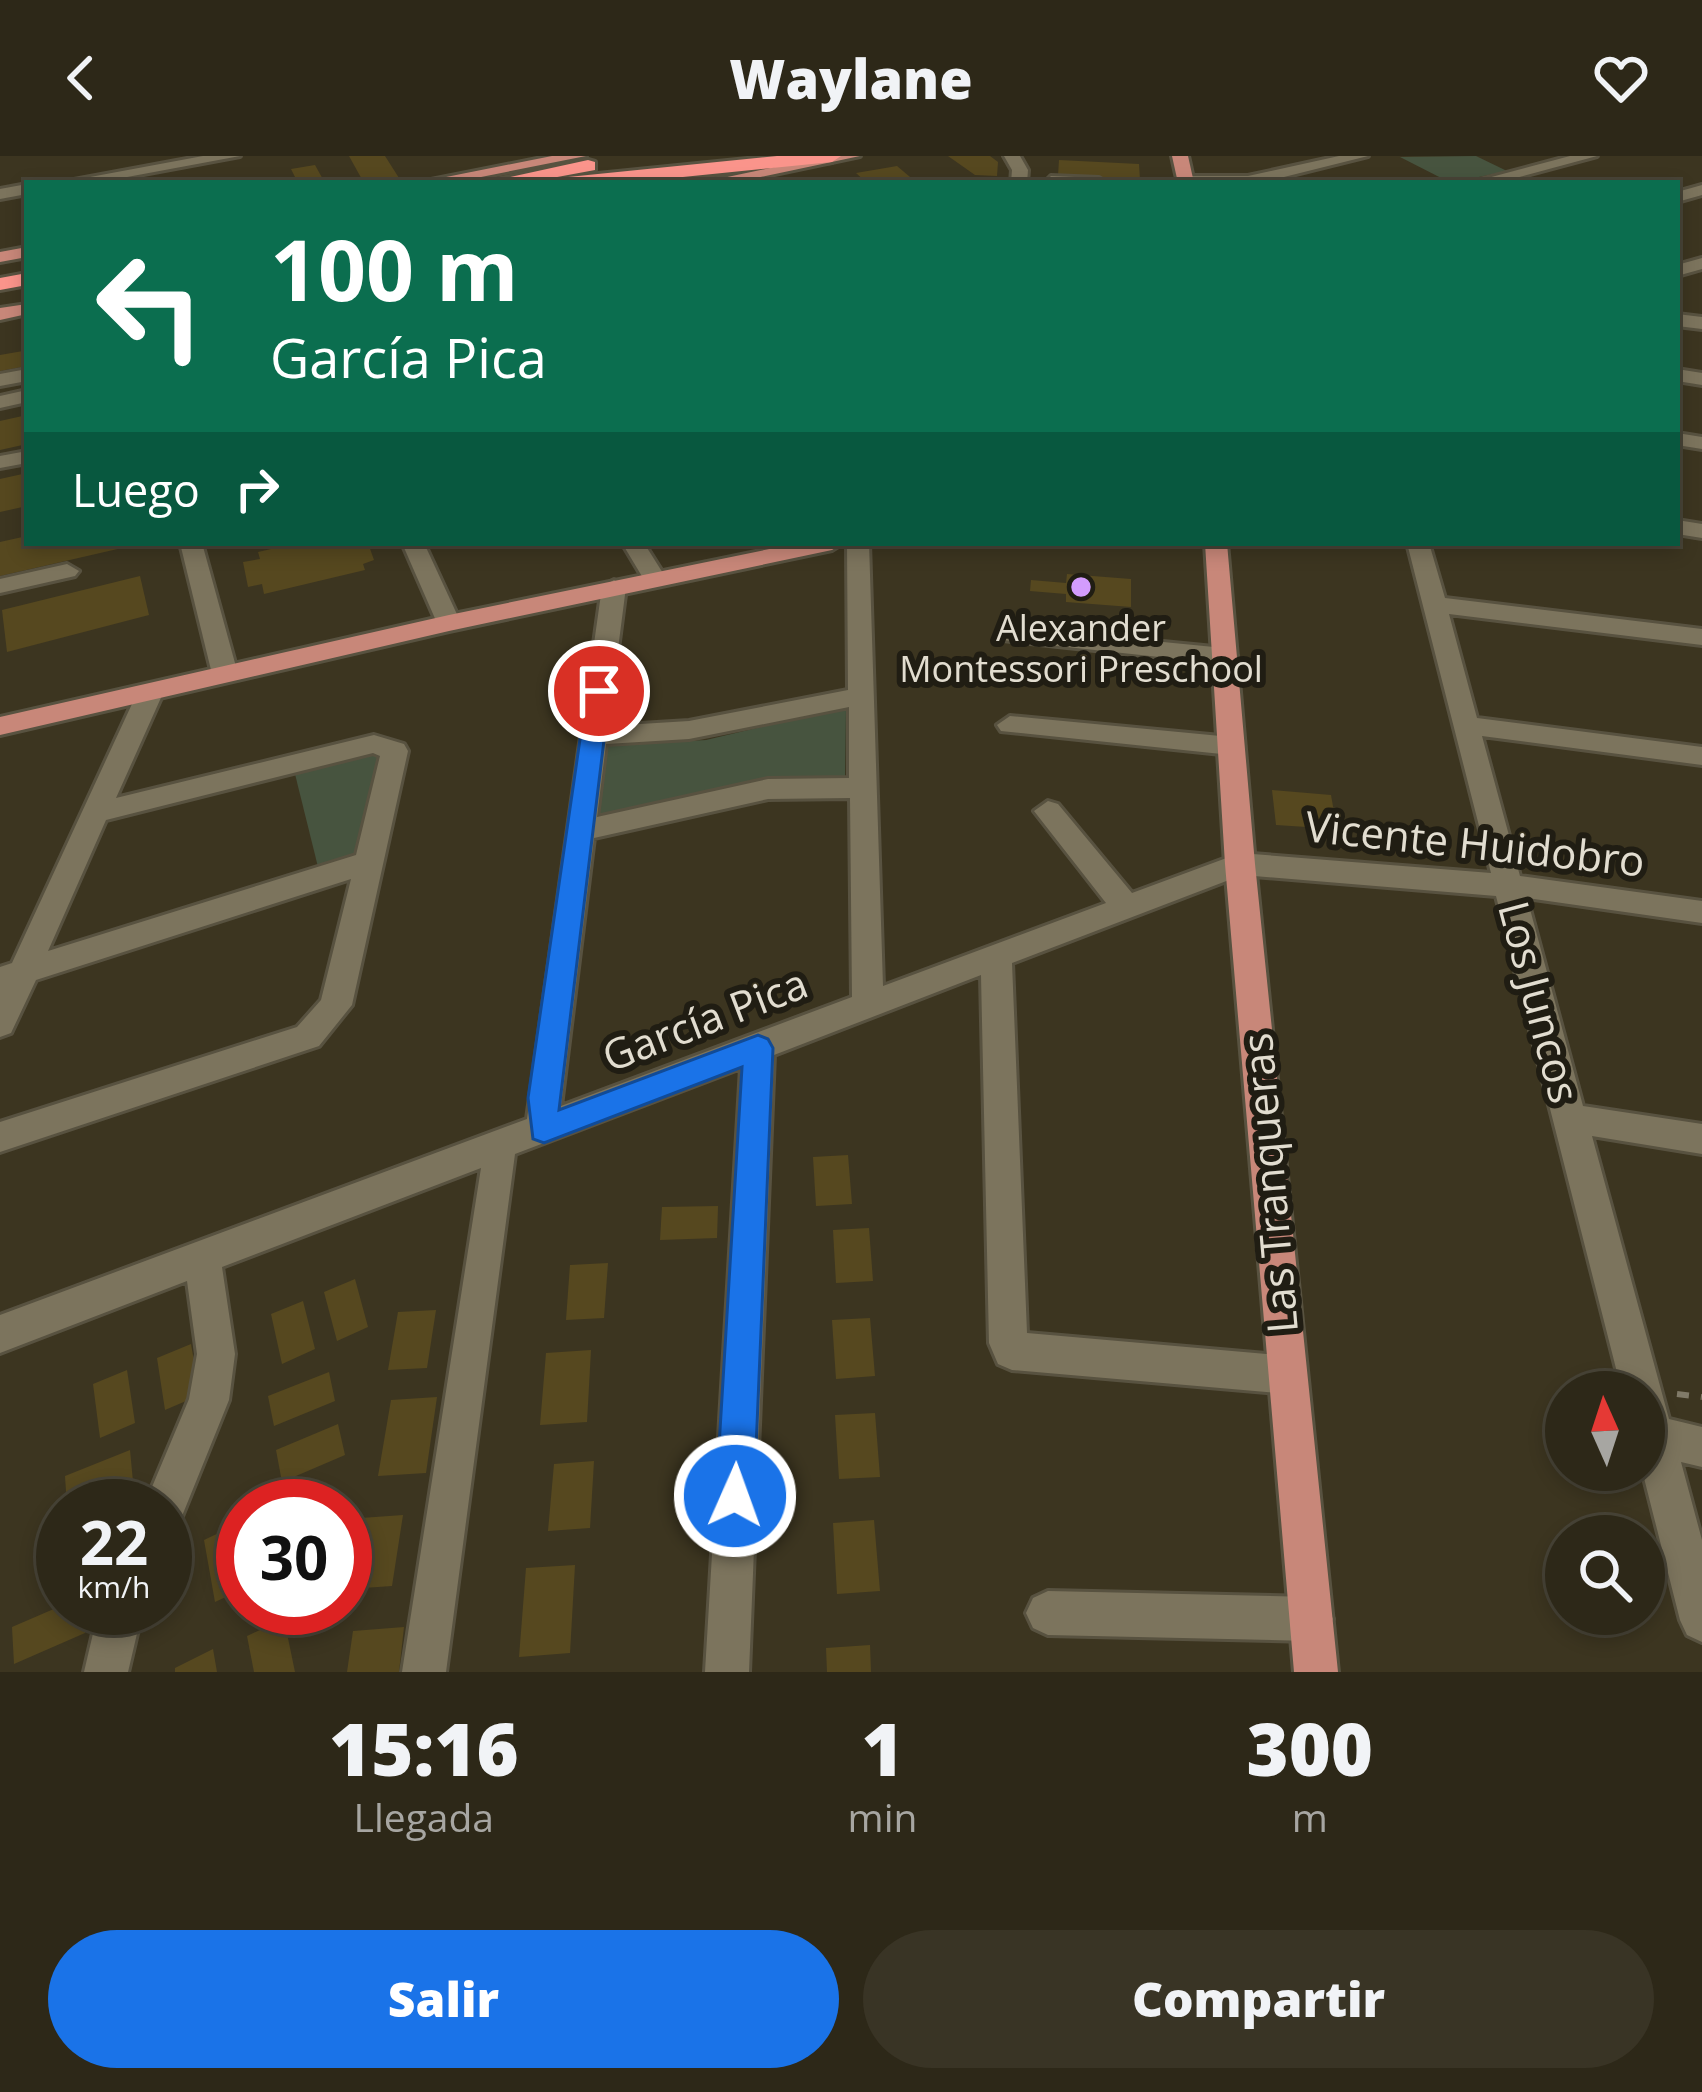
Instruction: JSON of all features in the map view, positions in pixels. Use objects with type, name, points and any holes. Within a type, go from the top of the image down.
[{"type":"highway","points":[[511,180],[644,156]]},
{"type":"highway","points":[[571,180],[703,156]]},
{"type":"highway","points":[[597,180],[832,156]]},
{"type":"main road","points":[[441,180],[578,156]]},
{"type":"main road","points":[[737,180],[852,156]]},
{"type":"main road","points":[[0,726],[449,623],[817,546]]},
{"type":"main road","name":"Las Tranqueras","points":[[1216,546],[1240,864],[1316,1672]]},
{"type":"street","points":[[76,180],[129,164],[232,156]]},
{"type":"street","points":[[1252,180],[1360,156]]},
{"type":"street","points":[[1485,156],[1520,173]]},
{"type":"street","points":[[1490,180],[1589,156]]},
{"type":"street","points":[[192,546],[225,674]]},
{"type":"street","points":[[414,546],[449,623]]},
{"type":"street","points":[[635,546],[654,578]]},
{"type":"street","points":[[858,546],[868,1006]]},
{"type":"street","name":"Los Juncos","points":[[1419,546],[1637,1371]]},
{"type":"street","points":[[0,586],[65,581],[0,607]]},
{"type":"street","points":[[544,1129],[544,1098],[614,587]]},
{"type":"street","points":[[1434,605],[1542,614],[1702,637]]},
{"type":"street","points":[[1012,635],[1224,656]]},
{"type":"street","points":[[0,1024],[12,976],[96,813],[151,691]]},
{"type":"street","points":[[592,736],[688,730],[862,696]]},
{"type":"street","points":[[1466,724],[1702,756]]},
{"type":"street","points":[[1010,725],[1231,746]]},
{"type":"street","points":[[0,1137],[308,1037],[336,1005],[395,752],[382,744],[96,813]]},
{"type":"street","points":[[581,831],[687,811],[740,793],[864,788]]},
{"type":"street","points":[[1048,811],[1127,908]]},
{"type":"street","points":[[12,976],[369,862]]},
{"type":"street","name":"Vicente Huidobro","points":[[1240,864],[1508,884],[1702,912]]},
{"type":"street","name":"García Pica","points":[[0,1334],[1240,864]]},
{"type":"street","points":[[996,957],[1008,1343],[1012,1351],[1288,1375]]},
{"type":"street","points":[[727,1672],[758,1048]]},
{"type":"street","points":[[1569,1118],[1702,1138]]},
{"type":"street","points":[[424,1672],[498,1172],[497,1147]]},
{"type":"street","points":[[176,1479],[209,1400],[216,1354],[202,1259]]},
{"type":"street","points":[[1665,1421],[1702,1447]]},
{"type":"street","name":"Los Juncos","points":[[1665,1478],[1702,1620]]},
{"type":"street","points":[[1048,1613],[1311,1619]]},
{"type":"street","points":[[106,1672],[115,1635]]},
{"type":"green space","points":[[1476,156],[1507,171],[1445,180],[1400,157]]},
{"type":"green space","points":[[846,707],[845,779],[588,830],[603,746],[706,740]]},
{"type":"green space","points":[[369,750],[383,752],[364,852],[319,871],[294,770]]},
{"type":"building","points":[[349,156],[385,156],[399,178],[385,180],[362,180]]},
{"type":"building","points":[[948,156],[990,156],[998,162],[997,176],[975,175]]},
{"type":"building","points":[[1059,160],[1139,164],[1140,180],[1058,176]]},
{"type":"building","points":[[315,165],[323,180],[296,180],[291,169]]},
{"type":"building","points":[[897,166],[910,177],[864,180],[856,173]]},
{"type":"building","points":[[24,343],[24,367],[0,371],[0,355],[23,351]]},
{"type":"building","points":[[24,416],[24,445],[0,450],[0,421]]},
{"type":"building","points":[[24,474],[24,507],[0,512],[0,479]]},
{"type":"building","points":[[24,537],[24,546],[131,546],[0,576],[0,542]]},
{"type":"building","points":[[284,546],[369,546],[374,560],[363,564],[365,570],[264,594],[262,584],[248,587],[243,562],[260,559],[258,552]]},
{"type":"building","name":"Alexander Montessori Preschool","points":[[1067,574],[1131,579],[1131,607],[1066,602],[1066,594],[1030,591],[1031,580],[1066,583]]},
{"type":"building","points":[[140,576],[149,615],[7,652],[2,610]]},
{"type":"building","points":[[1272,790],[1331,795],[1337,829],[1276,825]]},
{"type":"building","points":[[848,1155],[852,1204],[816,1206],[813,1157]]},
{"type":"building","points":[[718,1206],[717,1238],[660,1240],[662,1207]]},
{"type":"building","points":[[869,1228],[873,1281],[836,1283],[833,1230]]},
{"type":"building","points":[[608,1263],[604,1318],[566,1320],[570,1265]]},
{"type":"building","points":[[355,1279],[368,1327],[337,1341],[324,1292]]},
{"type":"building","points":[[303,1301],[315,1349],[282,1364],[271,1314]]},
{"type":"building","points":[[436,1310],[427,1368],[388,1370],[398,1312]]},
{"type":"building","points":[[870,1318],[875,1376],[836,1379],[832,1320]]},
{"type":"building","points":[[191,1344],[200,1395],[165,1410],[157,1358]]},
{"type":"building","points":[[591,1350],[587,1422],[540,1425],[546,1353]]},
{"type":"building","points":[[127,1370],[135,1423],[100,1438],[93,1384]]},
{"type":"building","points":[[329,1372],[335,1401],[274,1426],[268,1396]]},
{"type":"building","points":[[437,1397],[426,1473],[378,1476],[391,1400]]},
{"type":"building","points":[[875,1413],[880,1477],[839,1479],[835,1415]]},
{"type":"building","points":[[338,1424],[345,1455],[281,1479],[276,1450]]},
{"type":"building","points":[[130,1450],[133,1479],[65,1476]]},
{"type":"building","points":[[594,1461],[590,1528],[548,1531],[554,1464]]},
{"type":"building","points":[[403,1515],[392,1586],[372,1587],[372,1517]]},
{"type":"building","points":[[874,1520],[880,1591],[837,1594],[833,1523]]},
{"type":"building","points":[[216,1534],[215,1602],[204,1540]]},
{"type":"building","points":[[575,1565],[570,1653],[519,1657],[526,1568]]},
{"type":"building","points":[[36,1617],[36,1635],[80,1635],[14,1664],[12,1627]]},
{"type":"building","points":[[404,1627],[399,1672],[347,1672],[352,1635],[372,1635],[372,1630]]},
{"type":"building","points":[[287,1635],[295,1672],[254,1672],[247,1636]]},
{"type":"building","points":[[870,1645],[871,1672],[827,1672],[826,1648]]},
{"type":"building","points":[[213,1649],[217,1672],[175,1672],[175,1668]]},
{"type":"place","name":"Alexander Montessori Preschool","points":[[1081,587]]},
{"type":"route","points":[[599,691],[544,1098],[544,1129],[758,1048],[735,1496]]}]
